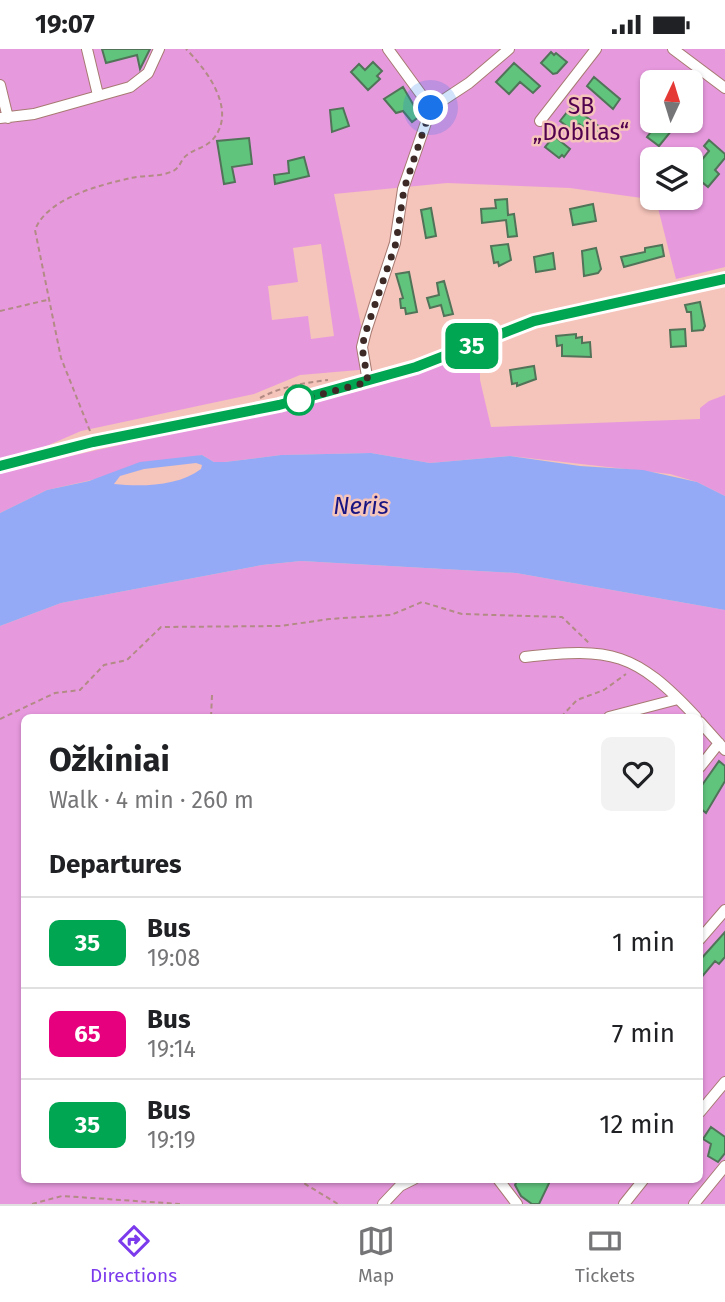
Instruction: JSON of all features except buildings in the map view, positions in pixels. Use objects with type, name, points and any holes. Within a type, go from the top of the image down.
[{"type":"street","points":[[87,49],[98,95]]},
{"type":"street","points":[[0,85],[4,118],[65,107],[130,87],[140,81],[148,73],[159,49]]},
{"type":"street","points":[[388,49],[431,108]]},
{"type":"street","points":[[368,382],[362,347],[396,243],[404,189],[431,108],[469,83],[509,49]]},
{"type":"street","points":[[540,121],[596,49]]},
{"type":"street","points":[[673,49],[725,88]]},
{"type":"street","points":[[0,466],[93,442],[234,416],[368,382],[448,356],[534,321],[725,279]]},
{"type":"street","points":[[525,657],[576,651],[598,652],[639,666],[692,714]]},
{"type":"street","points":[[620,714],[678,699]]},
{"type":"street","points":[[703,725],[722,747],[703,764]]},
{"type":"street","points":[[703,935],[725,909]]},
{"type":"street","points":[[703,1108],[725,1082]]},
{"type":"street","points":[[694,1204],[725,1166]]},
{"type":"street","points":[[383,1204],[406,1183]]},
{"type":"street","points":[[500,1183],[517,1204]]},
{"type":"street","points":[[624,1204],[641,1183]]},
{"type":"path","points":[[93,442],[61,358],[35,230],[39,219],[90,190],[173,171],[187,155],[206,147],[216,136],[220,110],[217,91],[211,77],[186,49]]},
{"type":"path","points":[[0,310],[48,300]]},
{"type":"path","points":[[0,719],[55,693],[80,690],[104,665],[127,660],[161,627],[281,626],[329,619],[391,615],[422,602],[462,614],[562,617],[598,652]]},
{"type":"path","points":[[564,714],[577,700],[604,690],[639,666]]},
{"type":"path","points":[[211,714],[212,695]]},
{"type":"path","points":[[304,1183],[338,1204]]},
{"type":"path","points":[[32,1204],[62,1196],[180,1204]]},
{"type":"green space","name":"SB „Dobilas“","points":[[0,49],[725,49],[725,267],[676,279],[659,210],[703,210],[703,147],[640,147],[640,198],[570,188],[447,183],[334,194],[370,369],[300,375],[254,394],[81,431],[35,451],[0,461]],"holes":[[[321,244],[334,336],[311,339],[308,316],[272,320],[268,286],[298,282],[293,248]]]},
{"type":"green space","points":[[480,349],[480,380],[491,427],[700,419],[700,408],[725,395],[725,496],[697,482],[670,474],[510,456],[430,463],[371,453],[281,455],[225,462],[214,462],[202,455],[47,490],[0,513],[0,472],[355,392],[427,371]]},
{"type":"green space","points":[[301,561],[516,573],[725,610],[725,1204],[0,1204],[0,626],[61,603],[262,565]]},
{"type":"water","name":"Neris","points":[[371,453],[430,463],[510,456],[580,466],[643,470],[697,482],[725,496],[725,610],[516,573],[301,561],[262,565],[61,603],[0,626],[0,513],[47,490],[89,481],[140,462],[202,455],[214,462],[225,462],[281,455]],"holes":[[[196,463],[202,465],[201,469],[192,475],[171,482],[148,485],[114,484],[120,476],[144,469]]]},
{"type":"bus line","name":"35","points":[[0,466],[93,442],[279,405],[416,367],[534,321],[725,279]]},
{"type":"route","points":[[299,400],[368,382],[362,347],[396,243],[398,215],[404,189],[431,108]]}]
